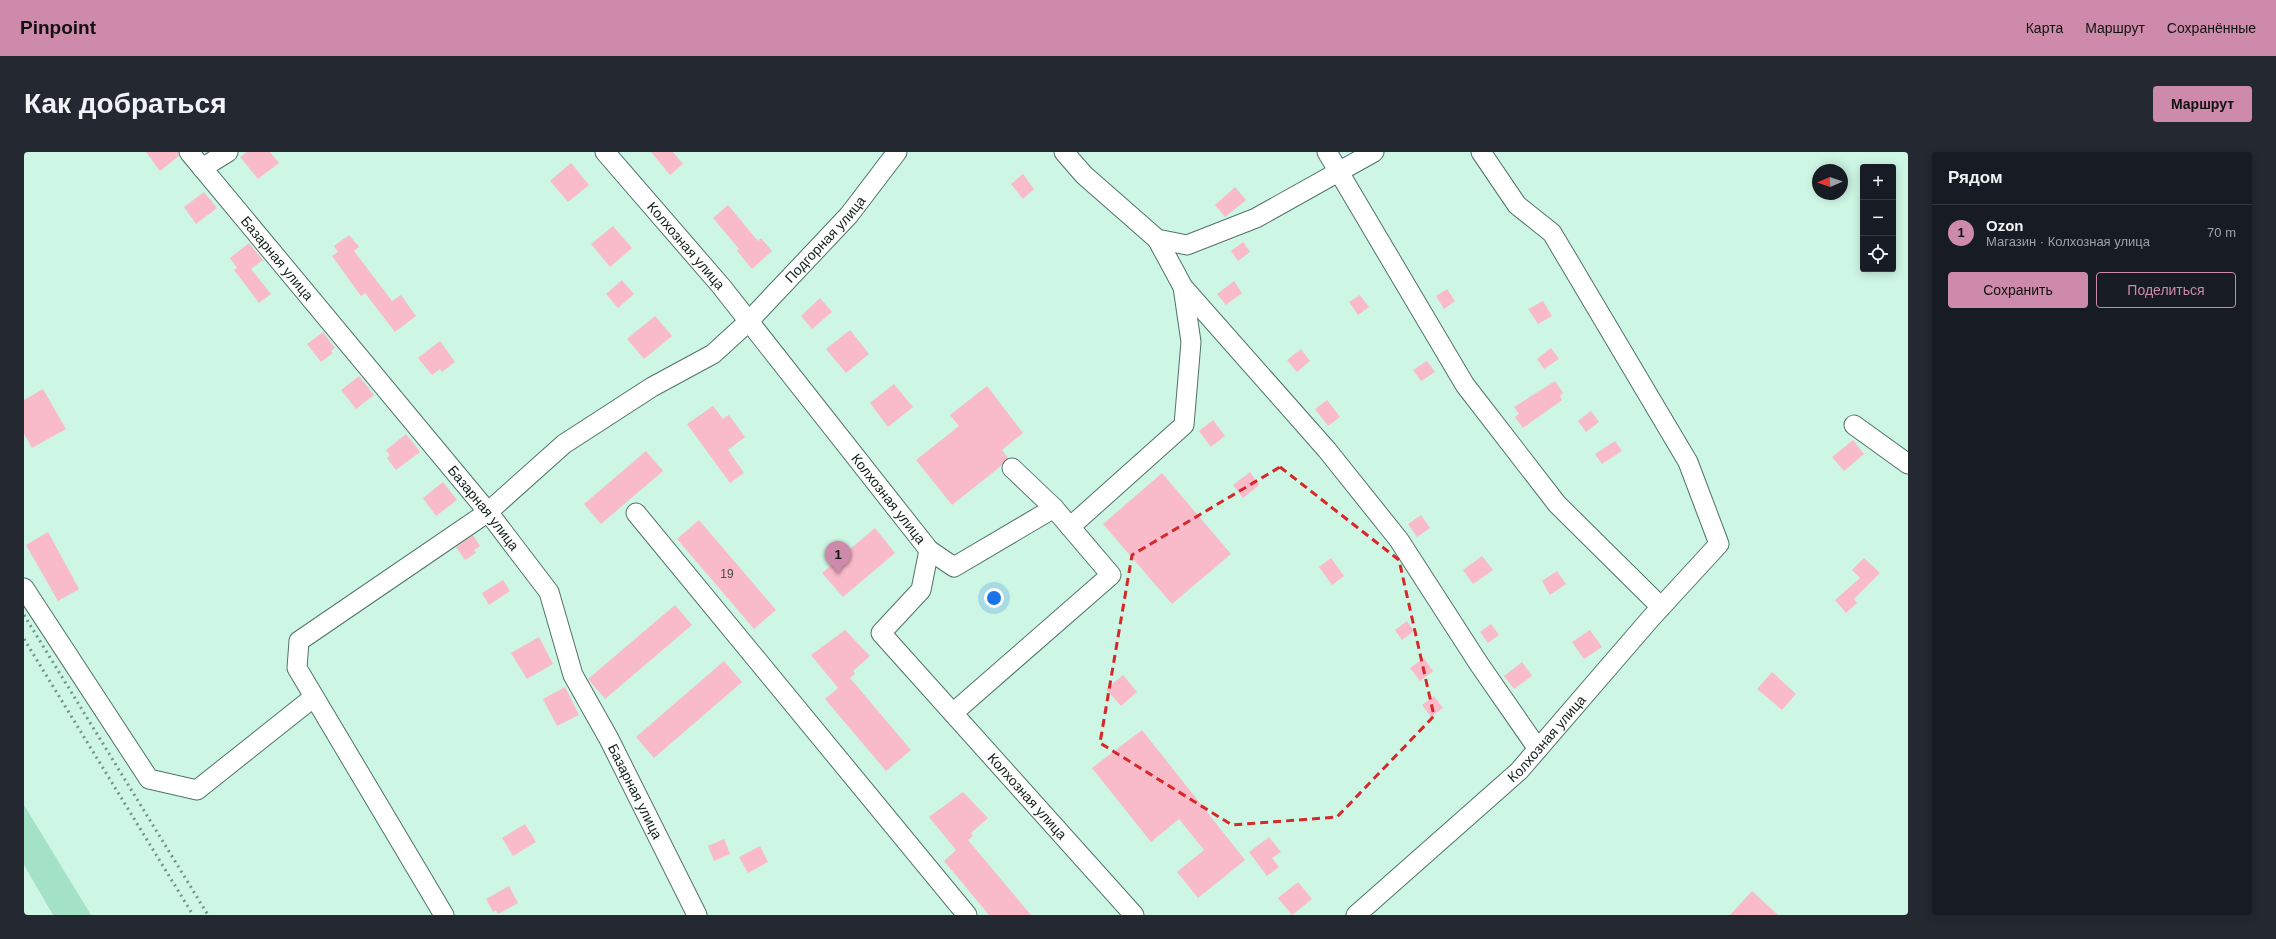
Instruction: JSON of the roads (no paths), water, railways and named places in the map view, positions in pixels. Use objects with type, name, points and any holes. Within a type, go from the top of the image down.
[{"type":"street","name":"Базарная улица","points":[[188,152],[488,512],[549,592],[573,675],[609,739],[697,915]]},
{"type":"street","points":[[202,168],[228,152]]},
{"type":"street","name":"Колхозная улица","points":[[605,152],[721,286],[929,550],[920,590],[881,633],[1134,915]]},
{"type":"street","name":"Подгорная улица","points":[[314,697],[297,668],[299,641],[488,512],[564,444],[652,387],[713,354],[748,322],[848,215],[897,152]]},
{"type":"street","points":[[1064,152],[1084,175],[1157,239],[1183,287],[1327,450],[1399,540],[1479,664],[1538,749]]},
{"type":"street","points":[[1326,152],[1465,384],[1557,504],[1660,607]]},
{"type":"street","points":[[1157,239],[1187,246],[1256,218],[1374,152]]},
{"type":"street","name":"Колхозная улица","points":[[1356,915],[1519,771],[1660,607],[1719,544],[1688,462],[1552,233],[1517,205],[1481,152]]},
{"type":"street","points":[[1070,527],[1184,425],[1191,342],[1183,287]]},
{"type":"street","points":[[1854,426],[1908,464]]},
{"type":"street","points":[[953,713],[1111,576],[1054,508],[1012,468]]},
{"type":"street","points":[[929,550],[954,567],[1054,508]]},
{"type":"street","points":[[636,513],[967,915]]},
{"type":"street","points":[[24,588],[149,779],[197,790],[314,697],[444,915]]},
{"type":"railway","points":[[24,615],[208,915]]},
{"type":"railway","points":[[24,639],[193,915]]},
{"type":"place","name":"Ozon","points":[[838,574]]}]
